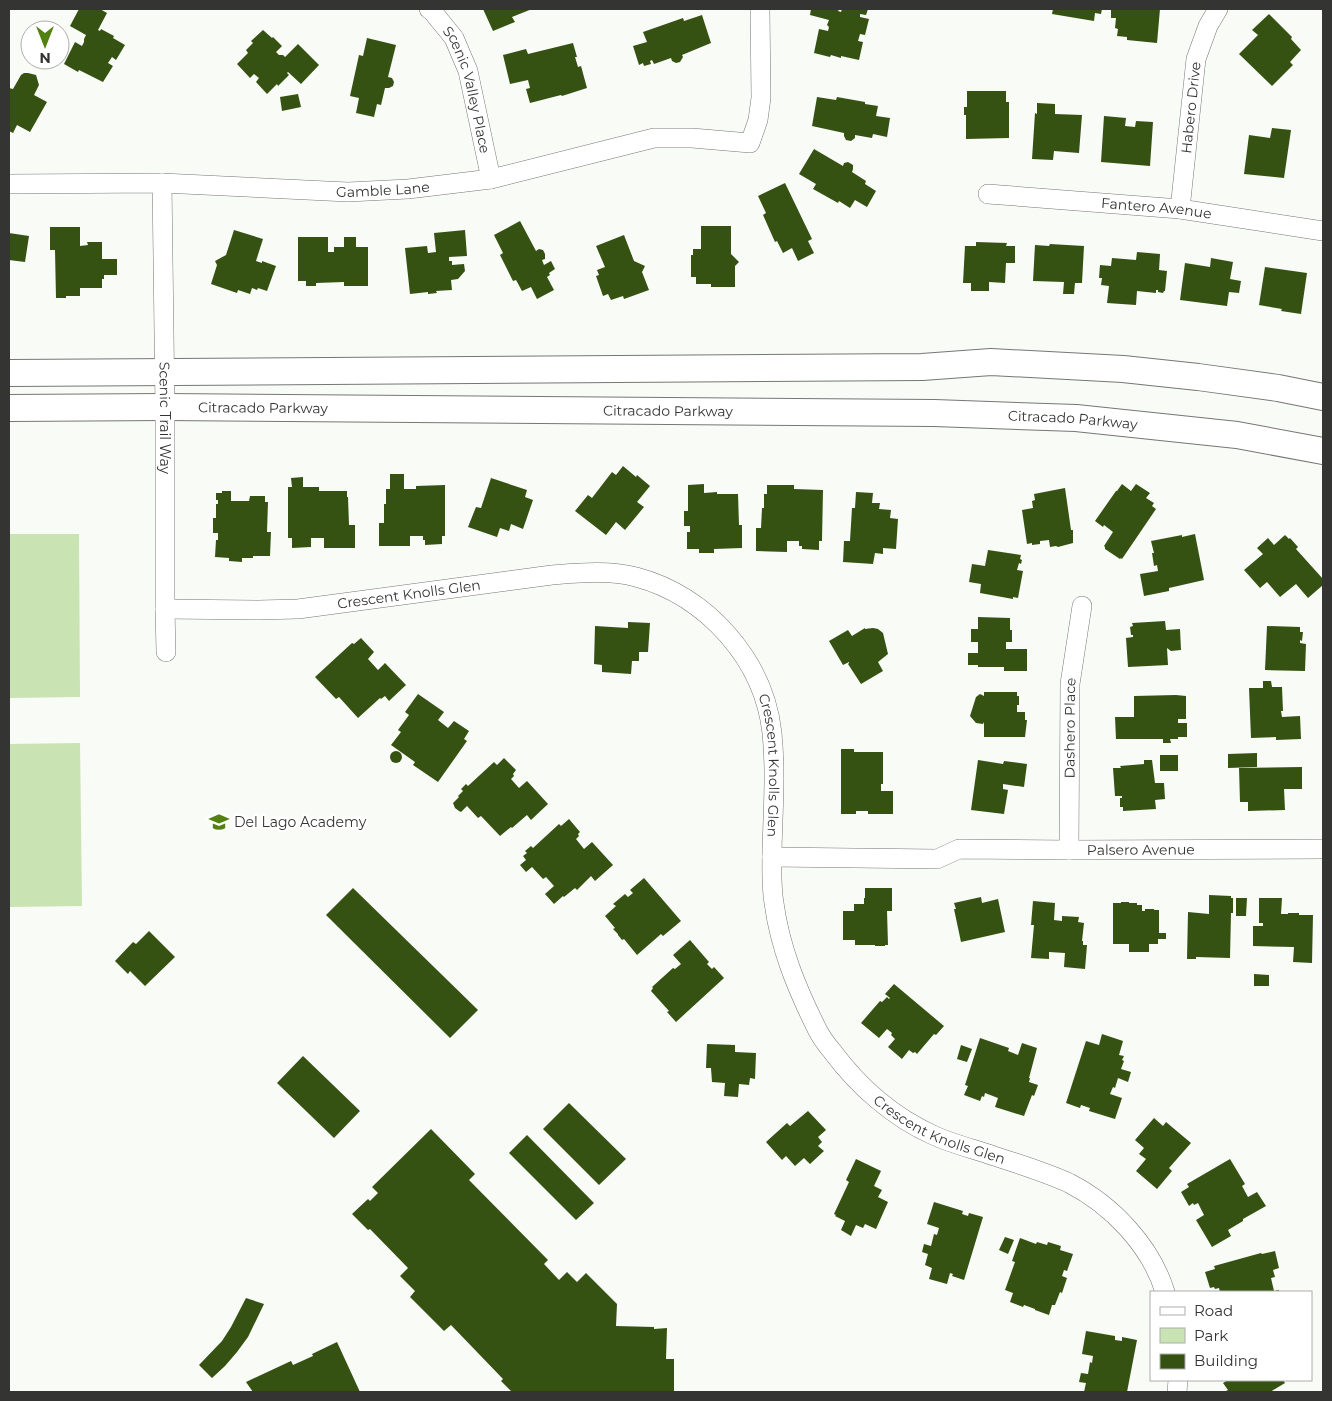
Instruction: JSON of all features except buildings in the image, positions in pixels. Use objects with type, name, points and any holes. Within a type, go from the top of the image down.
[{"type":"street","name":"Scenic Valley Place","points":[[429,9],[454,38],[468,71],[491,179]]},
{"type":"street","name":"Gamble Lane","points":[[9,184],[162,183],[348,192],[408,189],[491,179],[654,138],[692,138],[750,143],[758,120],[761,98],[760,9]]},
{"type":"street","name":"Habero Drive","points":[[1180,210],[1196,59],[1208,26],[1218,9]]},
{"type":"street","name":"Scenic Trail Way","points":[[162,183],[166,652]]},
{"type":"street","name":"Fantero Avenue","points":[[988,194],[1180,210],[1323,231]]},
{"type":"street","points":[[9,373],[912,367],[991,362],[1132,370],[1216,379],[1323,397]]},
{"type":"street","name":"Citracado Parkway","points":[[9,408],[165,407],[934,413],[1076,418],[1237,435],[1323,451]]},
{"type":"street","name":"Crescent Knolls Glen","points":[[165,609],[298,609],[552,575],[581,573],[611,573],[636,577],[670,590],[696,605],[718,624],[735,644],[753,672],[766,703],[772,731],[774,902],[779,932],[788,965],[800,996],[819,1034],[844,1067],[869,1092],[898,1115],[934,1136],[1027,1166],[1069,1184],[1114,1214],[1136,1239],[1150,1259],[1165,1291]]},
{"type":"street","name":"Dashero Place","points":[[1069,850],[1070,684],[1082,606]]},
{"type":"street","name":"Palsero Avenue","points":[[772,857],[938,859],[959,848],[1069,850],[1323,849]]},
{"type":"green space","points":[[9,534],[79,534],[80,697],[9,698]]},
{"type":"green space","points":[[80,743],[82,906],[9,907],[9,744]]},
{"type":"place","name":"Del Lago Academy","points":[[219,822]]}]
